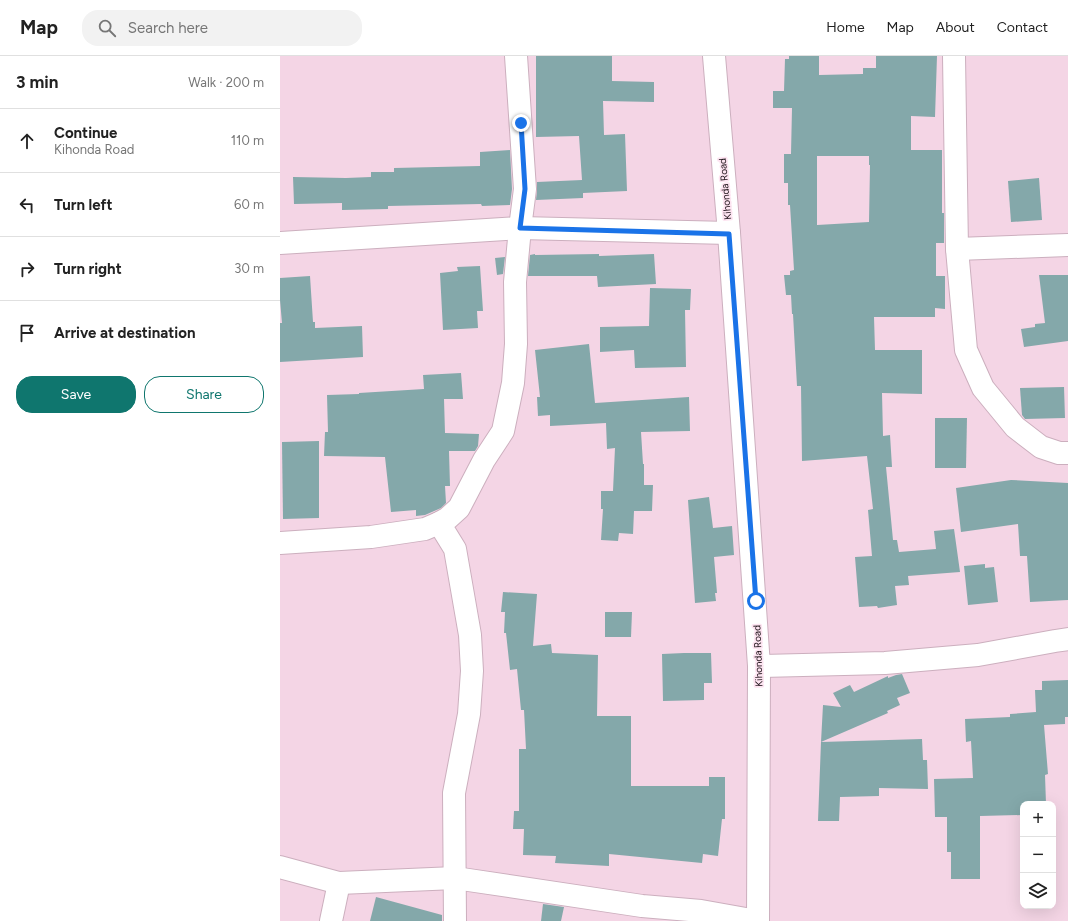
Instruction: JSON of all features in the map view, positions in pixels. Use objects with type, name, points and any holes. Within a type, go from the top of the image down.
[{"type":"street","points":[[280,543],[371,537],[425,529],[439,523],[448,518],[459,508],[484,460],[503,431],[513,383],[516,344],[515,282],[525,189],[516,56]]},
{"type":"street","name":"Kihonda Road","points":[[714,56],[729,234],[759,666],[758,921]]},
{"type":"street","points":[[954,56],[957,249],[966,350],[983,388],[1015,427],[1041,447],[1059,453],[1068,454]]},
{"type":"street","points":[[280,243],[520,228],[729,234]]},
{"type":"street","points":[[957,249],[1068,245]]},
{"type":"street","points":[[439,523],[455,549],[470,635],[471,656],[469,714],[454,793],[455,921]]},
{"type":"street","points":[[759,666],[885,663],[970,656],[1068,639]]},
{"type":"street","points":[[280,868],[339,883],[455,878],[642,906],[701,911],[758,921]]},
{"type":"street","points":[[331,921],[339,883]]},
{"type":"building","points":[[536,56],[612,56],[612,81],[654,82],[654,102],[603,101],[604,135],[625,134],[627,191],[583,193],[583,198],[536,200],[537,182],[582,180],[579,136],[536,137]]},
{"type":"building","points":[[789,56],[819,56],[819,75],[863,74],[863,68],[876,68],[876,56],[937,56],[935,117],[911,116],[911,150],[942,150],[942,213],[944,213],[944,243],[936,243],[936,276],[945,276],[945,309],[935,308],[935,317],[874,317],[875,350],[922,350],[922,394],[882,393],[883,436],[890,435],[892,467],[886,467],[893,540],[897,540],[899,552],[936,549],[934,531],[954,529],[960,572],[908,576],[909,585],[895,586],[897,605],[878,608],[877,606],[859,607],[855,557],[872,556],[868,510],[873,509],[867,456],[802,461],[801,386],[797,386],[791,295],[786,295],[784,275],[790,275],[790,271],[794,270],[790,205],[788,205],[788,183],[784,183],[784,154],[791,154],[792,108],[773,108],[773,91],[784,91],[785,59],[789,59]],"holes":[[[817,156],[869,156],[869,222],[817,225]]]},
{"type":"building","points":[[510,150],[512,189],[510,205],[482,206],[481,204],[388,206],[388,209],[342,210],[342,203],[294,204],[293,177],[371,177],[371,172],[394,172],[394,168],[480,166],[480,152]]},
{"type":"building","points":[[1039,178],[1042,220],[1011,222],[1008,181]]},
{"type":"building","points":[[599,254],[599,256],[654,254],[656,284],[598,287],[597,276],[528,276],[530,255]]},
{"type":"building","points":[[505,257],[503,274],[497,275],[495,258]]},
{"type":"building","points":[[480,266],[483,311],[477,311],[478,328],[443,330],[440,273],[458,271],[457,267]]},
{"type":"building","points":[[1039,275],[1068,275],[1068,341],[1024,347],[1021,329],[1035,327],[1035,324],[1045,323]]},
{"type":"building","points":[[310,276],[313,322],[315,322],[315,328],[362,326],[363,357],[280,362],[280,323],[282,323],[280,278]]},
{"type":"building","points":[[650,288],[691,289],[690,310],[685,310],[686,367],[635,368],[634,350],[600,352],[600,327],[649,326]]},
{"type":"building","points":[[589,344],[595,403],[689,397],[690,431],[641,432],[644,485],[653,485],[652,511],[634,511],[633,534],[619,533],[618,541],[601,540],[603,509],[601,509],[601,491],[613,491],[615,448],[607,449],[606,423],[550,426],[550,415],[538,416],[537,397],[540,397],[535,350]]},
{"type":"building","points":[[461,373],[463,399],[444,399],[445,433],[479,434],[478,446],[475,451],[449,451],[450,486],[445,486],[446,503],[441,508],[425,515],[416,516],[416,510],[391,512],[385,457],[324,456],[325,432],[328,432],[327,395],[424,389],[423,375]]},
{"type":"building","points":[[1064,387],[1065,418],[1025,419],[1022,415],[1020,388]]},
{"type":"building","points":[[935,418],[967,418],[966,468],[935,468]]},
{"type":"building","points":[[319,441],[319,518],[283,519],[282,442]]},
{"type":"building","points":[[1011,480],[1068,483],[1068,600],[1030,602],[1027,556],[1020,556],[1018,524],[961,532],[956,488]]},
{"type":"building","points":[[709,497],[713,528],[732,526],[734,555],[714,557],[717,593],[715,593],[716,601],[695,603],[688,500]]},
{"type":"building","points":[[985,564],[985,568],[994,567],[998,602],[968,605],[964,566]]},
{"type":"building","points":[[503,592],[537,594],[533,646],[551,644],[552,653],[598,655],[597,716],[631,716],[631,786],[709,786],[709,777],[725,777],[725,819],[722,819],[718,856],[703,854],[702,863],[609,854],[609,866],[555,863],[556,856],[523,855],[524,829],[513,829],[514,811],[519,811],[519,749],[526,749],[524,710],[521,710],[517,669],[510,670],[506,633],[504,633],[505,612],[501,612]]},
{"type":"building","points":[[605,612],[632,612],[631,637],[605,637]]},
{"type":"building","points":[[711,653],[712,683],[704,683],[704,700],[663,701],[662,654]]},
{"type":"building","points":[[902,674],[910,693],[897,698],[900,705],[887,711],[888,713],[821,742],[823,705],[841,707],[833,693],[850,685],[854,692],[888,676],[888,678]]},
{"type":"building","points":[[1068,680],[1068,717],[1065,717],[1065,724],[1044,725],[1048,774],[1045,775],[1046,801],[1020,801],[1020,815],[980,816],[980,879],[951,879],[951,852],[947,852],[947,817],[935,817],[934,779],[973,778],[971,741],[966,742],[965,719],[1010,717],[1010,714],[1036,712],[1035,690],[1042,690],[1042,681]]},
{"type":"building","points":[[922,739],[923,760],[927,760],[928,789],[879,788],[879,796],[840,797],[839,821],[818,821],[821,742]]},
{"type":"building","points":[[376,897],[442,915],[442,921],[370,921]]},
{"type":"building","points":[[543,904],[564,907],[561,921],[541,921]]},
{"type":"route","points":[[521,123],[525,189],[520,228],[729,234],[756,601]]}]
